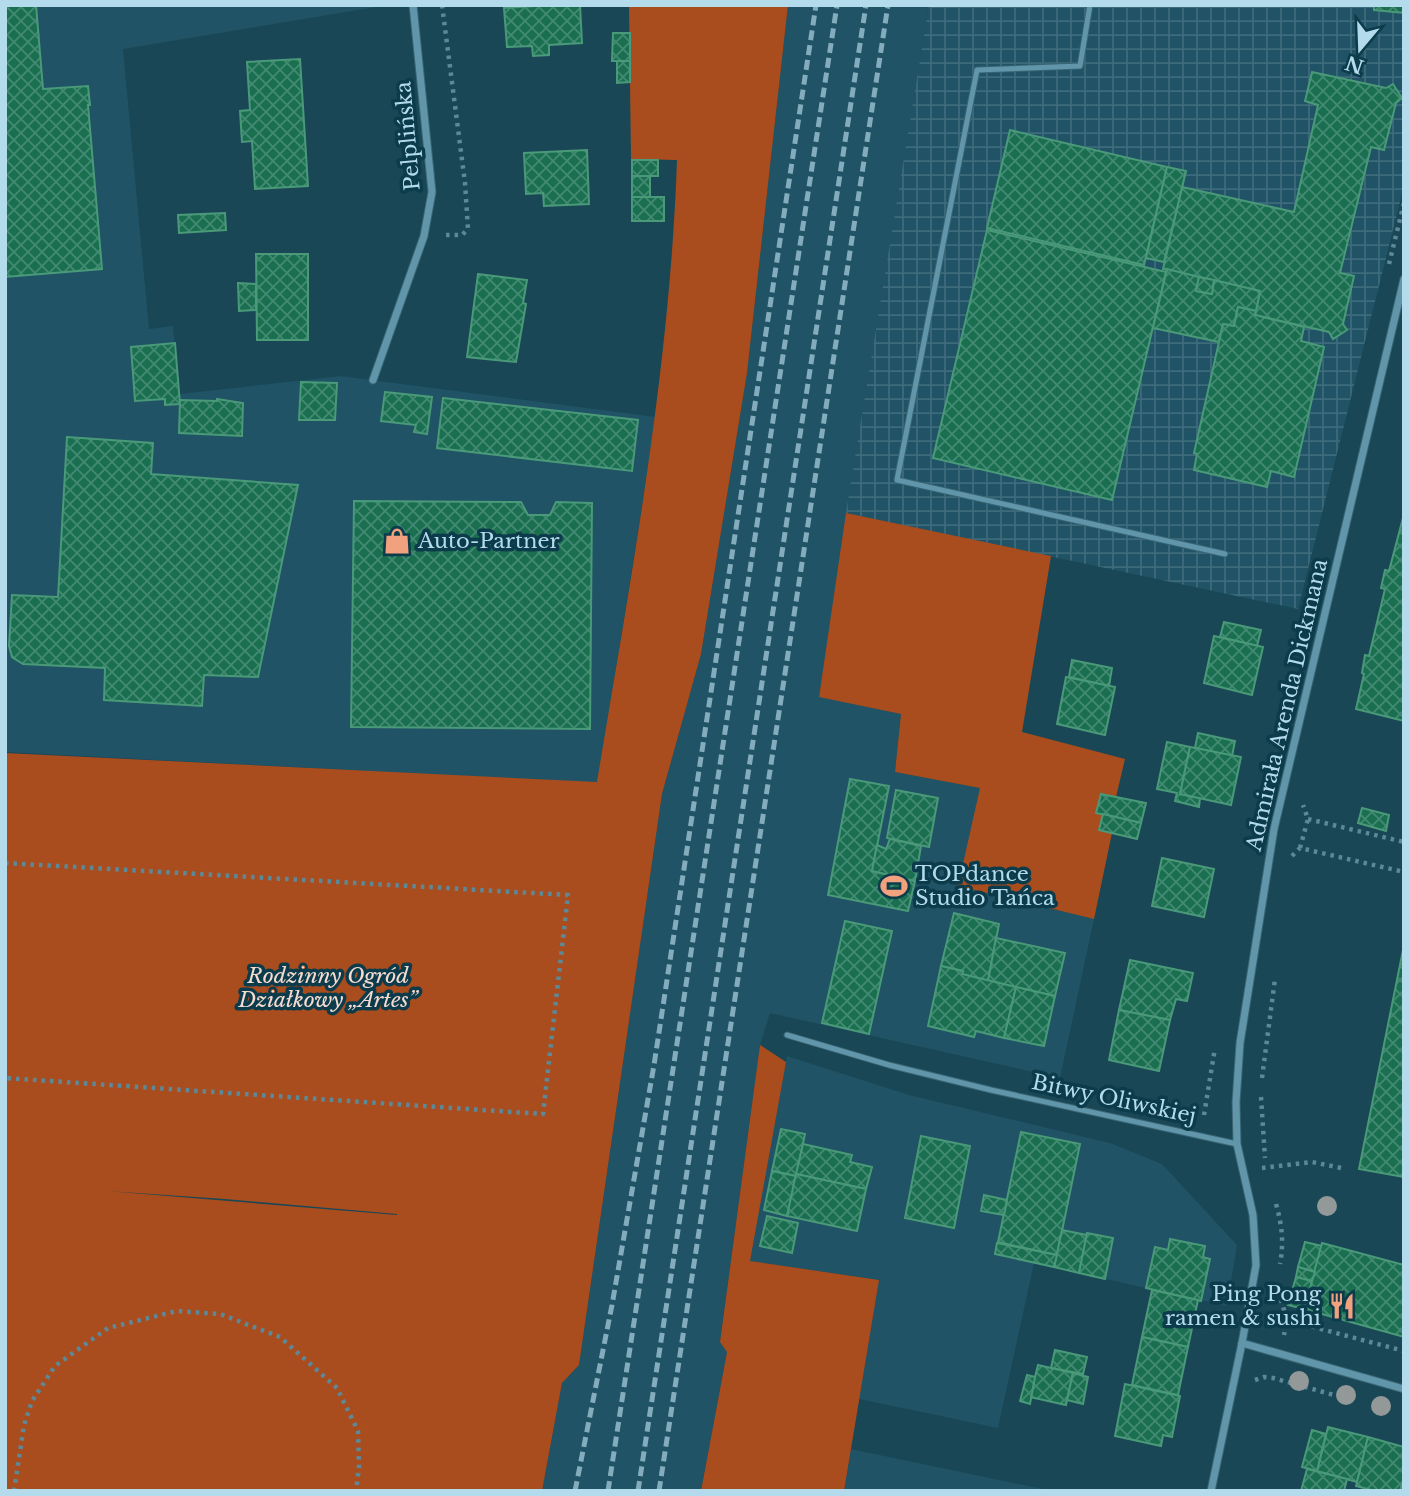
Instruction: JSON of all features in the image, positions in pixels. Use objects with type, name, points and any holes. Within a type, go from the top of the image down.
[{"type":"street","name":"Pelplińska","points":[[373,380],[424,236],[432,192],[413,5]]},
{"type":"street","name":"Admirała Arenda Dickmana","points":[[1237,1144],[1236,1102],[1240,1043],[1274,829],[1404,279]]},
{"type":"street","points":[[1211,1491],[1256,1265],[1253,1215],[1237,1144]]},
{"type":"street","points":[[1242,1343],[1404,1389]]},
{"type":"lane","points":[[1090,5],[1080,66],[976,70],[897,480],[1225,554]]},
{"type":"lane","name":"Bitwy Oliwskiej","points":[[787,1035],[889,1065],[991,1090],[1237,1144]]},
{"type":"path","points":[[424,236],[462,235],[468,229],[466,183],[442,5]]},
{"type":"path","points":[[1291,857],[1300,848],[1308,819],[1404,842]]},
{"type":"path","points":[[1300,848],[1404,872]]},
{"type":"path","points":[[5,863],[568,895],[543,1114],[5,1078]]},
{"type":"path","points":[[1269,1179],[1265,1167],[1261,1091],[1277,968]]},
{"type":"path","points":[[1265,1167],[1312,1162],[1341,1168]]},
{"type":"path","points":[[1276,1203],[1283,1228],[1283,1246],[1276,1283],[1287,1320],[1404,1351]]},
{"type":"path","points":[[14,1491],[24,1425],[32,1401],[55,1366],[108,1328],[177,1311],[220,1314],[280,1337],[337,1388],[358,1432],[359,1468],[356,1491]]},
{"type":"shaded area","points":[[5,5],[388,5],[123,49],[149,329],[173,326],[180,394],[340,376],[656,417],[598,783],[5,752]]},
{"type":"shaded area","points":[[788,5],[929,5],[819,696],[901,714],[895,772],[981,788],[958,886],[1094,919],[1060,1078],[770,1013],[760,1045],[720,1341],[727,1352],[701,1491],[542,1491],[562,1383],[579,1365],[662,794],[701,654],[747,373]]},
{"type":"shaded area","points":[[929,5],[1404,5],[1404,186],[1298,609],[846,513]]},
{"type":"shaded area","points":[[787,1056],[909,1095],[1110,1143],[1162,1164],[1237,1245],[1227,1306],[1034,1263],[998,1428],[859,1399],[879,1280],[749,1261]]},
{"type":"shaded area","points":[[851,1449],[1052,1491],[844,1491]]},
{"type":"green space","name":"Rodzinny Ogród Działkowy „Artes”","points":[[629,5],[788,5],[747,373],[701,654],[662,794],[579,1365],[562,1383],[542,1491],[5,1491],[5,753],[597,782],[658,394],[673,238],[677,160],[631,159]],"holes":[[[107,1191],[397,1214],[397,1215]]]},
{"type":"green space","points":[[846,513],[1051,556],[1022,732],[1125,759],[1116,797],[1101,794],[1097,812],[1103,814],[1099,830],[1112,833],[1094,919],[958,886],[980,788],[895,772],[901,714],[819,697]]},
{"type":"green space","points":[[760,1045],[786,1062],[750,1261],[879,1280],[844,1491],[701,1491],[727,1352],[720,1342]]},
{"type":"building","points":[[5,5],[36,5],[43,89],[88,86],[102,269],[5,277]]},
{"type":"building","points":[[580,5],[582,43],[549,45],[549,55],[533,56],[532,46],[507,47],[504,8]]},
{"type":"building","points":[[1374,5],[1404,5],[1404,13],[1374,10]]},
{"type":"building","points":[[613,33],[630,33],[630,61],[612,61]]},
{"type":"building","points":[[300,59],[308,186],[255,189],[252,141],[242,142],[240,111],[250,110],[247,62]]},
{"type":"building","points":[[617,61],[630,61],[630,82],[617,83]]},
{"type":"building","points":[[1312,72],[1386,88],[1393,84],[1402,98],[1396,103],[1384,150],[1371,147],[1340,273],[1354,276],[1343,324],[1347,330],[1333,339],[1329,332],[1255,315],[1260,291],[1163,269],[1182,187],[1294,212],[1318,105],[1305,101]]},
{"type":"building","points":[[1010,130],[1167,167],[1144,265],[987,228]]},
{"type":"building","points":[[587,150],[589,204],[544,206],[543,193],[526,194],[524,153]]},
{"type":"building","points":[[632,160],[658,160],[658,176],[632,176]]},
{"type":"building","points":[[1167,167],[1186,171],[1164,262],[1146,258]]},
{"type":"building","points":[[632,176],[650,176],[650,197],[632,197]]},
{"type":"building","points":[[632,197],[664,197],[664,221],[632,221]]},
{"type":"building","points":[[225,213],[226,230],[179,233],[178,215]]},
{"type":"building","points":[[987,230],[1166,272],[1112,500],[933,458]]},
{"type":"building","points":[[256,254],[308,254],[308,340],[257,340]]},
{"type":"building","points":[[1167,269],[1199,277],[1196,291],[1212,294],[1214,280],[1260,291],[1256,311],[1238,307],[1234,326],[1223,324],[1219,342],[1153,328]]},
{"type":"building","points":[[478,274],[527,280],[523,303],[526,304],[516,362],[467,357]]},
{"type":"building","points":[[1199,277],[1214,280],[1212,294],[1196,291]]},
{"type":"building","points":[[238,283],[256,284],[256,310],[239,311]]},
{"type":"building","points":[[1238,307],[1256,311],[1255,315],[1304,327],[1301,341],[1324,347],[1294,477],[1271,471],[1267,487],[1194,470],[1197,454],[1194,453],[1223,324],[1234,326]]},
{"type":"building","points":[[175,343],[180,404],[165,405],[165,399],[135,401],[131,347]]},
{"type":"building","points":[[301,382],[337,383],[335,420],[299,420]]},
{"type":"building","points":[[385,392],[432,397],[427,434],[414,432],[416,425],[381,421]]},
{"type":"building","points":[[443,398],[638,420],[632,471],[437,448]]},
{"type":"building","points":[[217,399],[243,403],[242,436],[179,433],[180,400]]},
{"type":"building","points":[[67,437],[153,443],[151,474],[298,485],[258,677],[204,675],[202,706],[104,700],[105,668],[23,664],[12,657],[9,646],[12,595],[58,597]]},
{"type":"building","points":[[354,501],[521,502],[528,515],[550,515],[556,502],[592,503],[590,729],[351,727]]},
{"type":"building","points":[[1404,514],[1404,721],[1356,709],[1364,674],[1365,655],[1369,656],[1385,589],[1381,588],[1385,570],[1389,571]]},
{"type":"building","points":[[1224,622],[1261,630],[1257,646],[1220,637]]},
{"type":"building","points":[[1214,636],[1263,647],[1252,695],[1204,683]]},
{"type":"building","points":[[1072,660],[1112,668],[1109,686],[1069,677]]},
{"type":"building","points":[[1066,677],[1115,687],[1105,735],[1057,724]]},
{"type":"building","points":[[1198,733],[1235,741],[1232,756],[1195,748]]},
{"type":"building","points":[[1167,742],[1190,747],[1180,794],[1200,798],[1199,807],[1175,801],[1177,793],[1157,789]]},
{"type":"building","points":[[1190,747],[1241,757],[1231,805],[1180,794]]},
{"type":"building","points":[[850,779],[889,786],[872,871],[915,881],[908,911],[828,895]]},
{"type":"building","points":[[896,790],[938,798],[929,847],[887,838]]},
{"type":"building","points":[[1101,794],[1146,803],[1141,823],[1096,813]]},
{"type":"building","points":[[1362,808],[1389,815],[1386,831],[1358,823]]},
{"type":"building","points":[[1103,814],[1141,823],[1137,839],[1099,830]]},
{"type":"building","points":[[890,839],[921,846],[915,881],[872,871],[877,845],[886,849]]},
{"type":"building","points":[[1162,858],[1214,869],[1204,917],[1152,906]]},
{"type":"building","points":[[954,913],[999,924],[988,981],[941,966]]},
{"type":"building","points":[[845,921],[892,931],[869,1034],[822,1023]]},
{"type":"building","points":[[996,938],[1065,953],[1055,996],[988,981]]},
{"type":"building","points":[[1404,945],[1404,1177],[1359,1169]]},
{"type":"building","points":[[1130,960],[1193,973],[1187,1001],[1176,999],[1170,1020],[1119,1010]]},
{"type":"building","points":[[941,966],[1016,987],[1004,1038],[976,1031],[974,1037],[928,1026]]},
{"type":"building","points":[[1016,987],[1055,996],[1044,1046],[1004,1038]]},
{"type":"building","points":[[1119,1010],[1170,1020],[1159,1071],[1109,1060]]},
{"type":"building","points":[[781,1129],[805,1134],[796,1176],[772,1171]]},
{"type":"building","points":[[1021,1132],[1080,1144],[1057,1255],[998,1242]]},
{"type":"building","points":[[921,1136],[970,1146],[954,1228],[905,1218]]},
{"type":"building","points":[[803,1144],[852,1155],[850,1162],[872,1167],[866,1189],[796,1174]]},
{"type":"building","points":[[772,1171],[796,1176],[787,1216],[764,1210]]},
{"type":"building","points":[[796,1174],[866,1189],[857,1231],[787,1216]]},
{"type":"building","points":[[984,1195],[1007,1200],[1004,1215],[981,1211]]},
{"type":"building","points":[[767,1216],[798,1223],[792,1253],[760,1246]]},
{"type":"building","points":[[1062,1230],[1087,1235],[1079,1273],[1054,1267]]},
{"type":"building","points":[[1087,1233],[1113,1238],[1105,1279],[1079,1273]]},
{"type":"building","points":[[1170,1239],[1205,1246],[1203,1257],[1210,1259],[1201,1301],[1146,1288],[1155,1247],[1168,1250]]},
{"type":"building","points":[[1305,1242],[1322,1246],[1315,1272],[1298,1267]]},
{"type":"building","points":[[997,1243],[1057,1255],[1054,1267],[995,1254]]},
{"type":"building","points":[[1322,1243],[1404,1265],[1404,1337],[1304,1309]]},
{"type":"building","points":[[1298,1267],[1315,1272],[1312,1281],[1296,1277]]},
{"type":"building","points":[[1296,1277],[1312,1281],[1304,1309],[1288,1305]]},
{"type":"building","points":[[1152,1290],[1198,1300],[1188,1347],[1142,1337]]},
{"type":"building","points":[[1142,1337],[1188,1347],[1178,1395],[1132,1385]]},
{"type":"building","points":[[1055,1350],[1087,1357],[1083,1374],[1051,1368]]},
{"type":"building","points":[[1038,1365],[1073,1373],[1066,1405],[1030,1397]]},
{"type":"building","points":[[1073,1373],[1088,1377],[1083,1404],[1067,1400]]},
{"type":"building","points":[[1027,1375],[1035,1377],[1030,1404],[1020,1401]]},
{"type":"building","points":[[1125,1384],[1180,1396],[1172,1437],[1163,1435],[1161,1446],[1115,1436]]},
{"type":"building","points":[[1328,1427],[1368,1437],[1357,1482],[1317,1471]]},
{"type":"building","points":[[1312,1430],[1326,1434],[1317,1471],[1302,1467]]},
{"type":"building","points":[[1368,1437],[1404,1447],[1404,1478],[1400,1491],[1375,1491],[1356,1486]]},
{"type":"building","points":[[1307,1469],[1347,1479],[1344,1491],[1301,1491]]},
{"type":"railway","points":[[575,1491],[612,1305],[654,1065],[816,5]]},
{"type":"railway","points":[[608,1491],[837,5]]},
{"type":"railway","points":[[638,1491],[866,5]]},
{"type":"railway","points":[[659,1491],[888,5]]},
{"type":"place","name":"Auto-Partner","points":[[397,541]]},
{"type":"place","name":"TOPdance Studio Tańca","points":[[894,886]]},
{"type":"place","name":"Ping Pong ramen & sushi","points":[[1342,1306]]}]
